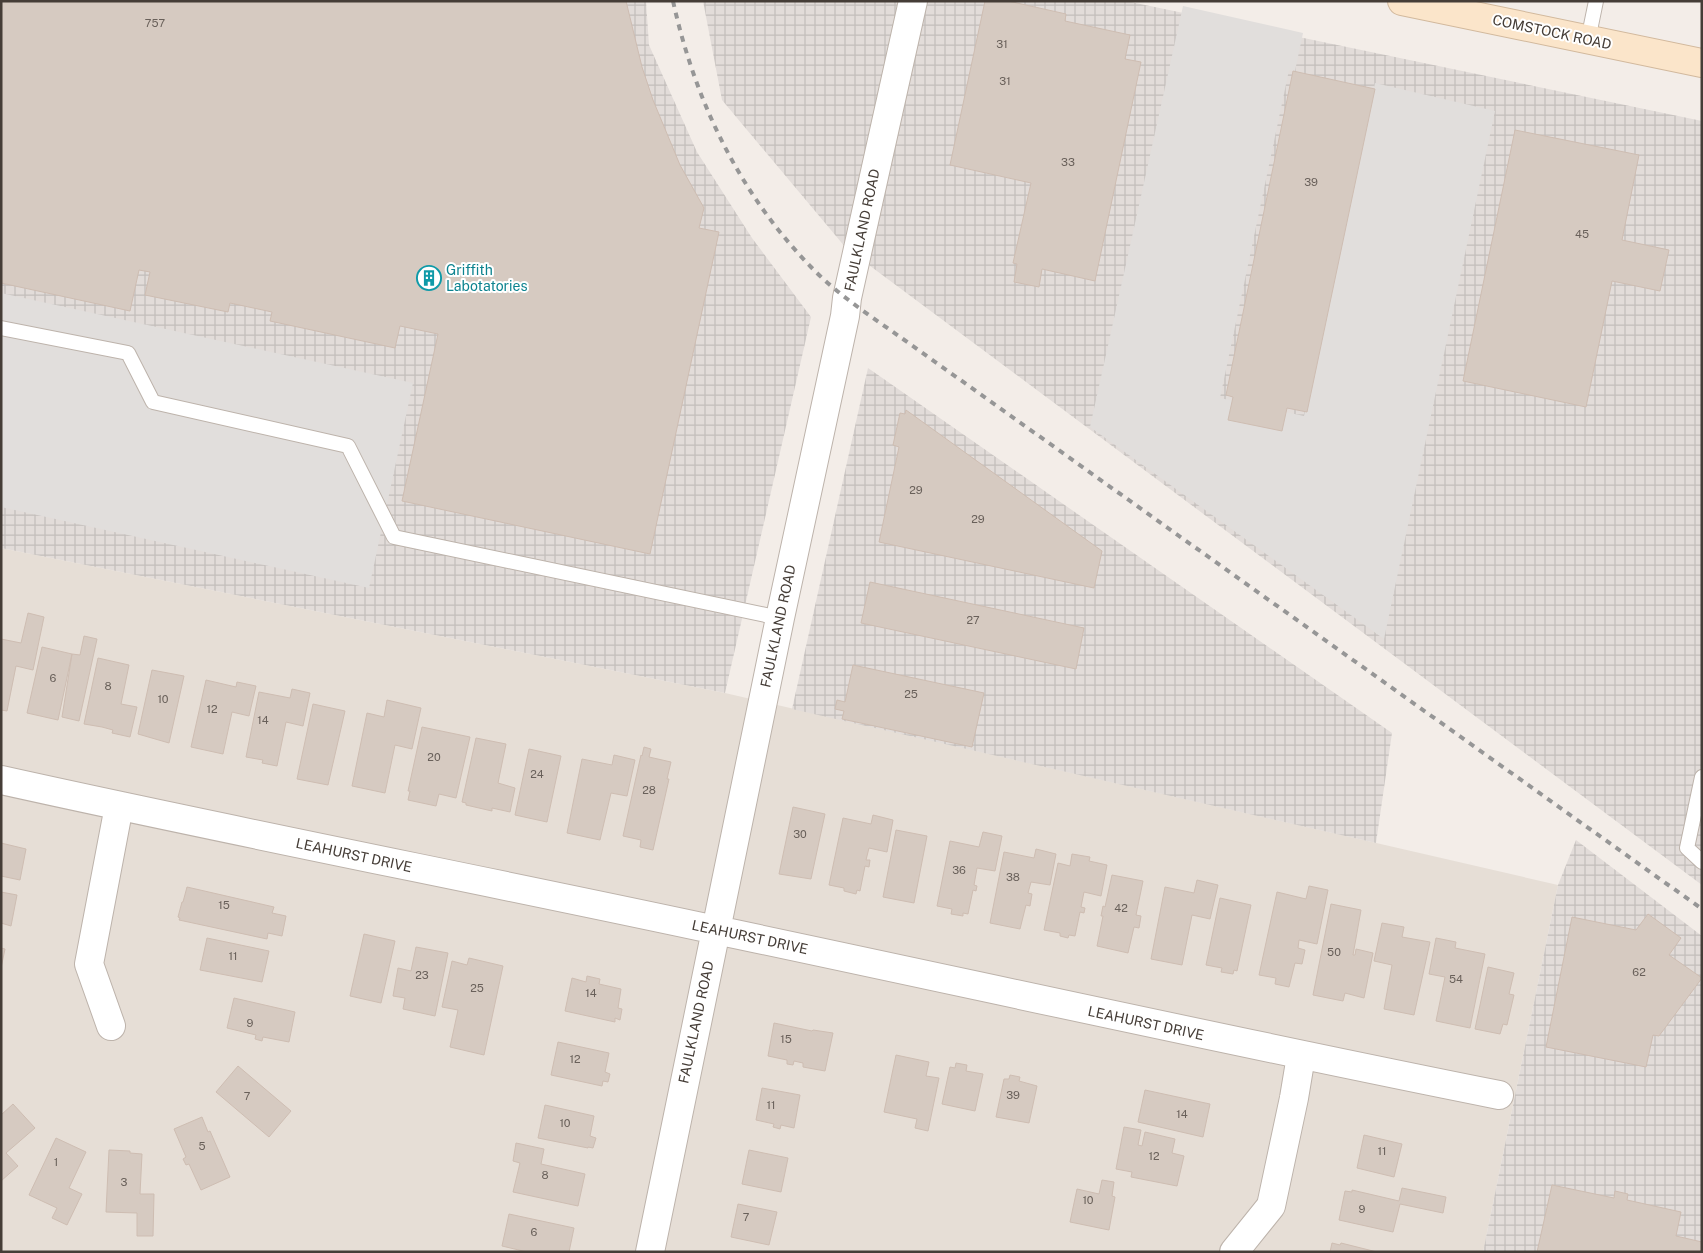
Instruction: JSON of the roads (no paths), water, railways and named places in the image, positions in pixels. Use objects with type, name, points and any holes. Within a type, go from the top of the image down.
[{"type":"street","name":"FAULKLAND ROAD","points":[[650,1252],[780,618],[845,316],[847,298],[913,1]]},
{"type":"street","name":"COMSTOCK ROAD","points":[[1402,1],[1702,63]]},
{"type":"street","name":"LEAHURST DRIVE","points":[[1,780],[715,930],[1301,1056],[1499,1095]]},
{"type":"street","points":[[111,1026],[88,964],[119,806]]},
{"type":"street","points":[[1234,1252],[1271,1206],[1301,1056]]},
{"type":"lane","points":[[1588,40],[1596,1]]},
{"type":"lane","points":[[1,328],[128,353],[153,402],[348,446],[394,537],[780,618]]},
{"type":"lane","points":[[1702,778],[1687,848],[1702,862]]},
{"type":"railway","points":[[673,1],[682,38],[707,110],[741,177],[785,238],[832,287],[867,314],[1702,909]]},
{"type":"place","name":"Griffith Labotatories","points":[[429,278]]}]
